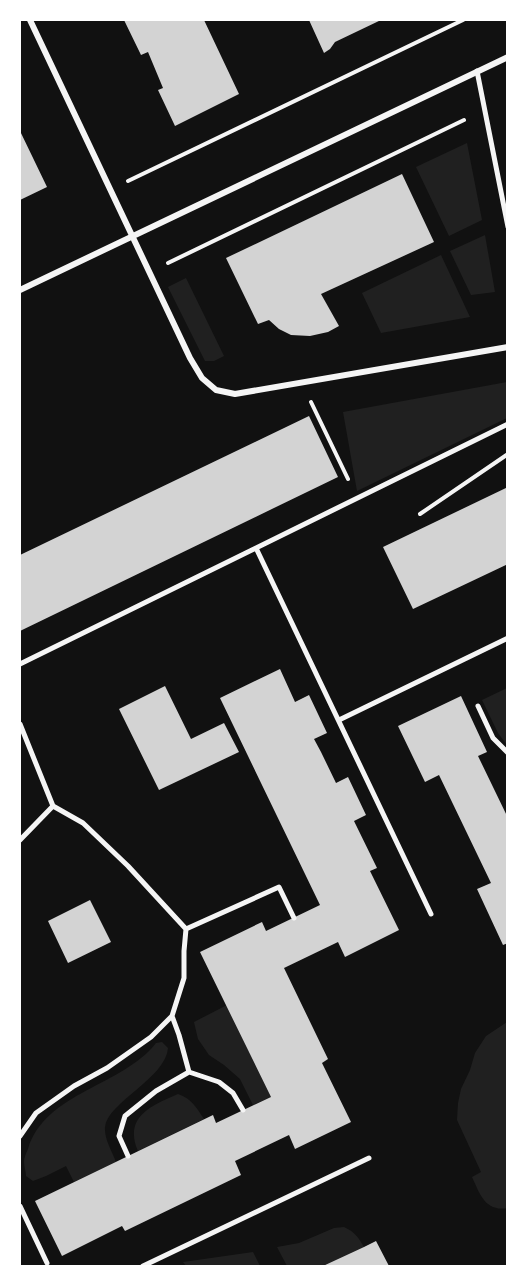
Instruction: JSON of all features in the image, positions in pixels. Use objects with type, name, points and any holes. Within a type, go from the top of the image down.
[{"type":"street","points":[[30,20],[189,358],[202,378],[216,390],[235,394],[507,347]]},
{"type":"street","points":[[20,290],[507,57]]},
{"type":"street","points":[[477,71],[507,227]]},
{"type":"street","points":[[20,664],[507,424]]},
{"type":"street","points":[[256,548],[431,914]]},
{"type":"street","points":[[339,720],[507,638]]},
{"type":"street","points":[[478,706],[493,738],[507,753]]},
{"type":"street","points":[[20,723],[53,806],[83,823],[128,866],[186,929],[184,978],[172,1016],[151,1037],[36,1113],[20,1136]]},
{"type":"street","points":[[20,840],[53,806]]},
{"type":"street","points":[[186,929],[279,887],[294,918]]},
{"type":"street","points":[[172,1016],[189,1072]]},
{"type":"street","points":[[128,1156],[119,1136],[125,1116],[156,1091],[189,1072],[219,1082],[232,1092],[243,1110]]},
{"type":"street","points":[[143,1266],[369,1158]]},
{"type":"street","points":[[20,1206],[47,1263]]},
{"type":"path","points":[[123,183],[463,20]]},
{"type":"path","points":[[162,266],[484,110]]},
{"type":"path","points":[[318,417],[358,498]]},
{"type":"path","points":[[420,514],[507,454]]},
{"type":"shaded area","points":[[467,143],[482,220],[449,236],[416,167]]},
{"type":"shaded area","points":[[485,235],[495,292],[471,295],[450,251]]},
{"type":"shaded area","points":[[441,255],[470,317],[381,333],[362,293]]},
{"type":"shaded area","points":[[186,278],[224,356],[214,361],[205,361],[168,287]]},
{"type":"shaded area","points":[[507,382],[507,418],[357,491],[343,412]]},
{"type":"shaded area","points":[[507,688],[507,745],[498,733],[482,700]]},
{"type":"shaded area","points":[[227,1005],[271,1097],[253,1105],[240,1079],[209,1055],[198,1039],[194,1022]]},
{"type":"shaded area","points":[[507,1022],[508,1208],[500,1209],[484,1200],[478,1190],[472,1177],[481,1172],[457,1120],[461,1089],[475,1053],[486,1036]]},
{"type":"shaded area","points":[[162,1042],[168,1048],[165,1059],[158,1070],[108,1118],[105,1127],[106,1136],[116,1162],[74,1182],[66,1166],[33,1181],[26,1176],[24,1162],[26,1154],[37,1130],[51,1114],[67,1102],[124,1070],[142,1058],[156,1043]]},
{"type":"shaded area","points":[[178,1094],[190,1101],[204,1119],[138,1151],[134,1139],[137,1121],[150,1108]]},
{"type":"shaded area","points":[[344,1227],[356,1235],[364,1247],[323,1266],[287,1266],[277,1247],[299,1243],[334,1228]]},
{"type":"shaded area","points":[[253,1252],[260,1266],[186,1266],[183,1262]]},
{"type":"building","points":[[124,20],[204,20],[239,94],[175,126],[158,90],[163,88],[148,52],[141,55]]},
{"type":"building","points":[[309,20],[381,20],[335,42],[324,53]]},
{"type":"building","points":[[20,131],[47,187],[20,200]]},
{"type":"building","points":[[402,174],[434,242],[321,294],[339,326],[328,332],[310,336],[291,335],[279,329],[269,320],[258,324],[226,258]]},
{"type":"building","points":[[309,416],[338,477],[20,631],[20,555]]},
{"type":"building","points":[[508,487],[508,564],[413,609],[383,547]]},
{"type":"building","points":[[280,669],[295,702],[309,695],[327,733],[314,739],[336,783],[348,777],[366,815],[354,821],[377,868],[370,871],[399,930],[345,957],[338,942],[284,968],[328,1059],[322,1063],[351,1122],[295,1149],[289,1135],[235,1161],[241,1175],[125,1231],[122,1226],[62,1256],[35,1201],[213,1115],[216,1123],[271,1097],[200,952],[262,922],[266,931],[320,905],[220,698]]},
{"type":"building","points":[[165,686],[191,739],[224,723],[239,752],[159,790],[119,709]]},
{"type":"building","points":[[461,696],[487,752],[478,756],[508,818],[508,943],[503,945],[477,889],[491,883],[439,775],[425,782],[398,726]]},
{"type":"building","points":[[90,900],[111,942],[68,963],[48,921]]},
{"type":"building","points":[[376,1241],[389,1266],[323,1266],[364,1247]]}]
